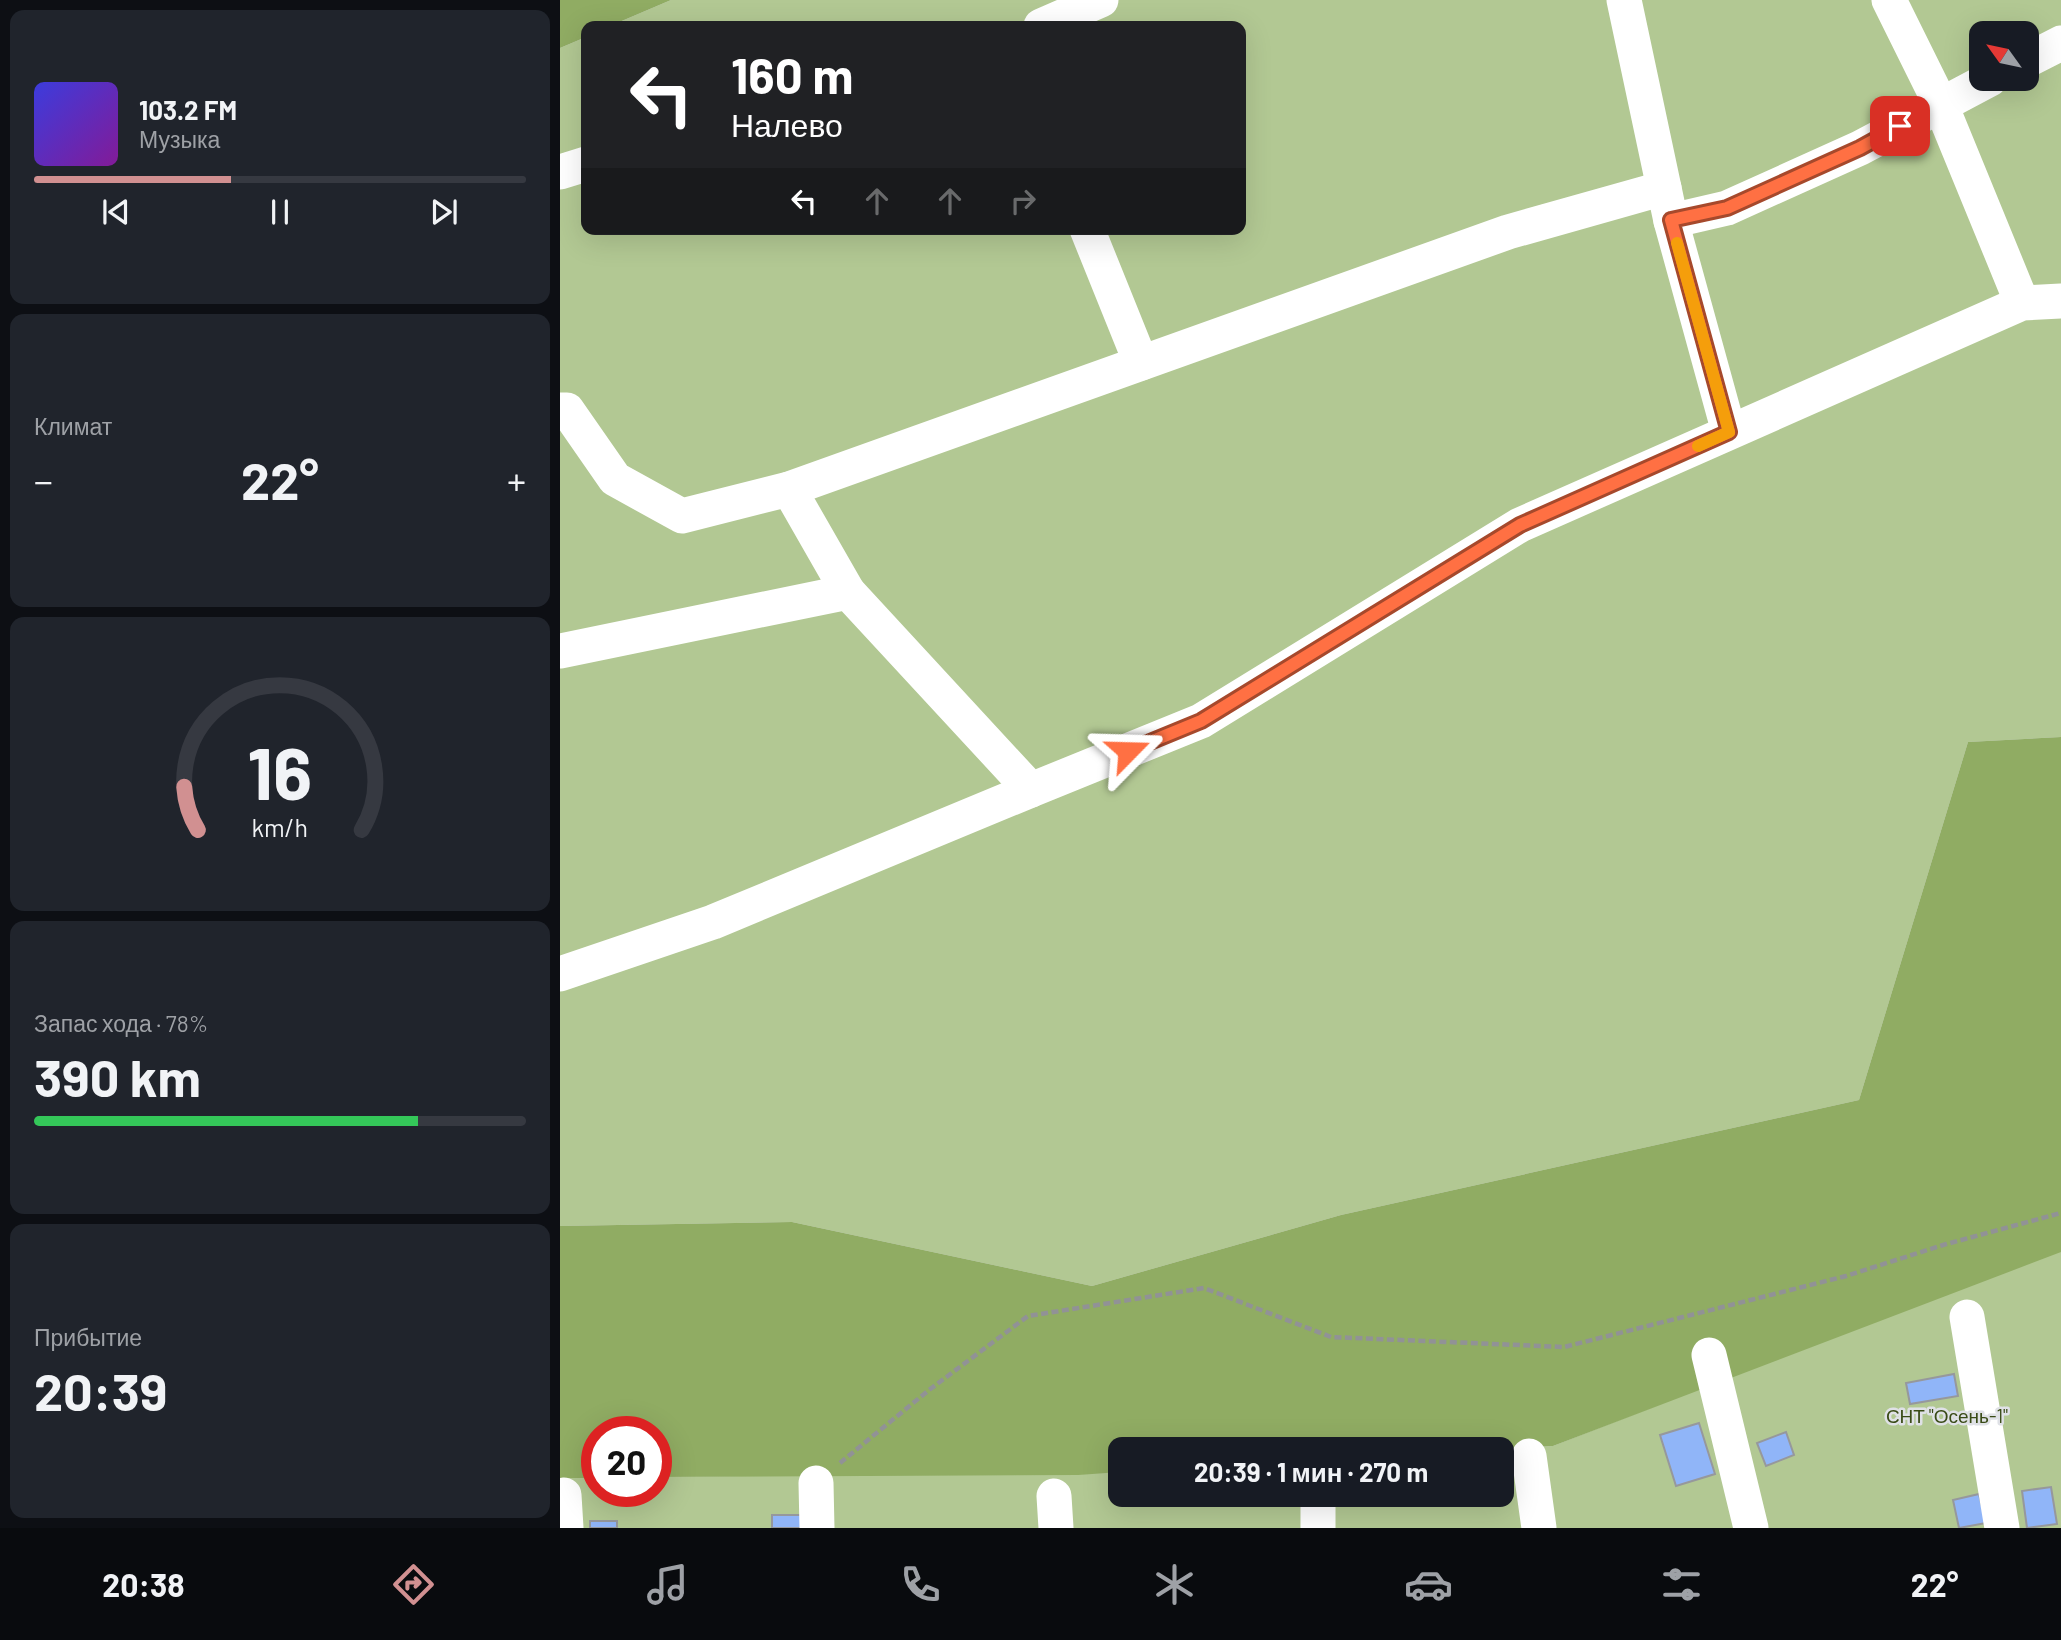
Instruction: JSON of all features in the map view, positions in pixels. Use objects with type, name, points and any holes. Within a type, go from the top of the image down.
[{"type":"street","points":[[1053,21],[1101,0]]},
{"type":"street","points":[[1624,0],[1667,204],[1729,432]]},
{"type":"street","points":[[1889,0],[1940,103],[2022,303]]},
{"type":"street","points":[[2039,54],[2061,43]]},
{"type":"street","points":[[560,410],[567,410],[615,479],[682,516],[789,489],[1508,232],[1667,204],[1727,208],[1860,148],[1969,89]]},
{"type":"street","points":[[560,172],[581,166]]},
{"type":"street","points":[[1089,235],[1141,363]]},
{"type":"street","points":[[560,974],[713,922],[1201,721],[1520,525],[2022,303],[2061,301]]},
{"type":"street","points":[[789,489],[848,592],[1031,790]]},
{"type":"street","points":[[560,651],[848,592]]},
{"type":"street","points":[[1968,1317],[2002,1528]]},
{"type":"street","points":[[1709,1355],[1751,1528]]},
{"type":"street","points":[[1529,1456],[1539,1528]]},
{"type":"street","points":[[816,1483],[817,1528]]},
{"type":"street","points":[[1318,1507],[1318,1528]]},
{"type":"path","points":[[816,1483],[929,1390],[1028,1316],[1204,1288],[1331,1337],[1564,1346],[1846,1276],[1943,1245],[2061,1213]]},
{"type":"green space","points":[[560,0],[671,0],[622,21],[581,21],[581,39],[560,48]]},
{"type":"green space","points":[[671,0],[2061,0],[2061,737],[1968,742],[1859,1100],[1341,1215],[1092,1286],[792,1222],[560,1226],[560,48],[581,39],[581,235],[1246,235],[1246,21],[622,21]]},
{"type":"green space","points":[[2061,737],[2061,1252],[1553,1446],[1514,1448],[1514,1437],[1108,1437],[1108,1473],[672,1477],[672,1416],[581,1416],[581,1478],[560,1478],[560,1226],[792,1222],[1092,1286],[1341,1215],[1859,1100],[1968,742]]},
{"type":"green space","name":"СНТ \"Осень-1\"","points":[[2061,1248],[2061,1528],[560,1528],[560,1478],[581,1478],[581,1507],[672,1507],[672,1477],[1108,1472],[1108,1507],[1514,1507],[1514,1448],[1553,1446]]},
{"type":"building","points":[[1954,1374],[1958,1396],[1910,1404],[1906,1383]]},
{"type":"building","points":[[1699,1423],[1715,1474],[1676,1486],[1660,1435]]},
{"type":"building","points":[[1786,1432],[1794,1455],[1766,1466],[1757,1443]]},
{"type":"building","points":[[2051,1487],[2057,1524],[2027,1528],[2022,1491]]},
{"type":"building","points":[[1979,1494],[1986,1523],[1959,1528],[1953,1500]]},
{"type":"building","points":[[772,1515],[804,1515],[804,1528],[772,1528]]},
{"type":"building","points":[[590,1521],[617,1521],[617,1528],[590,1528]]},
{"type":"slow traffic","points":[[1677,243],[1729,432],[1698,446]]},
{"type":"route","points":[[1128,751],[1201,721],[1520,525],[1729,432],[1671,220],[1727,208],[1860,148],[1900,126]]}]
